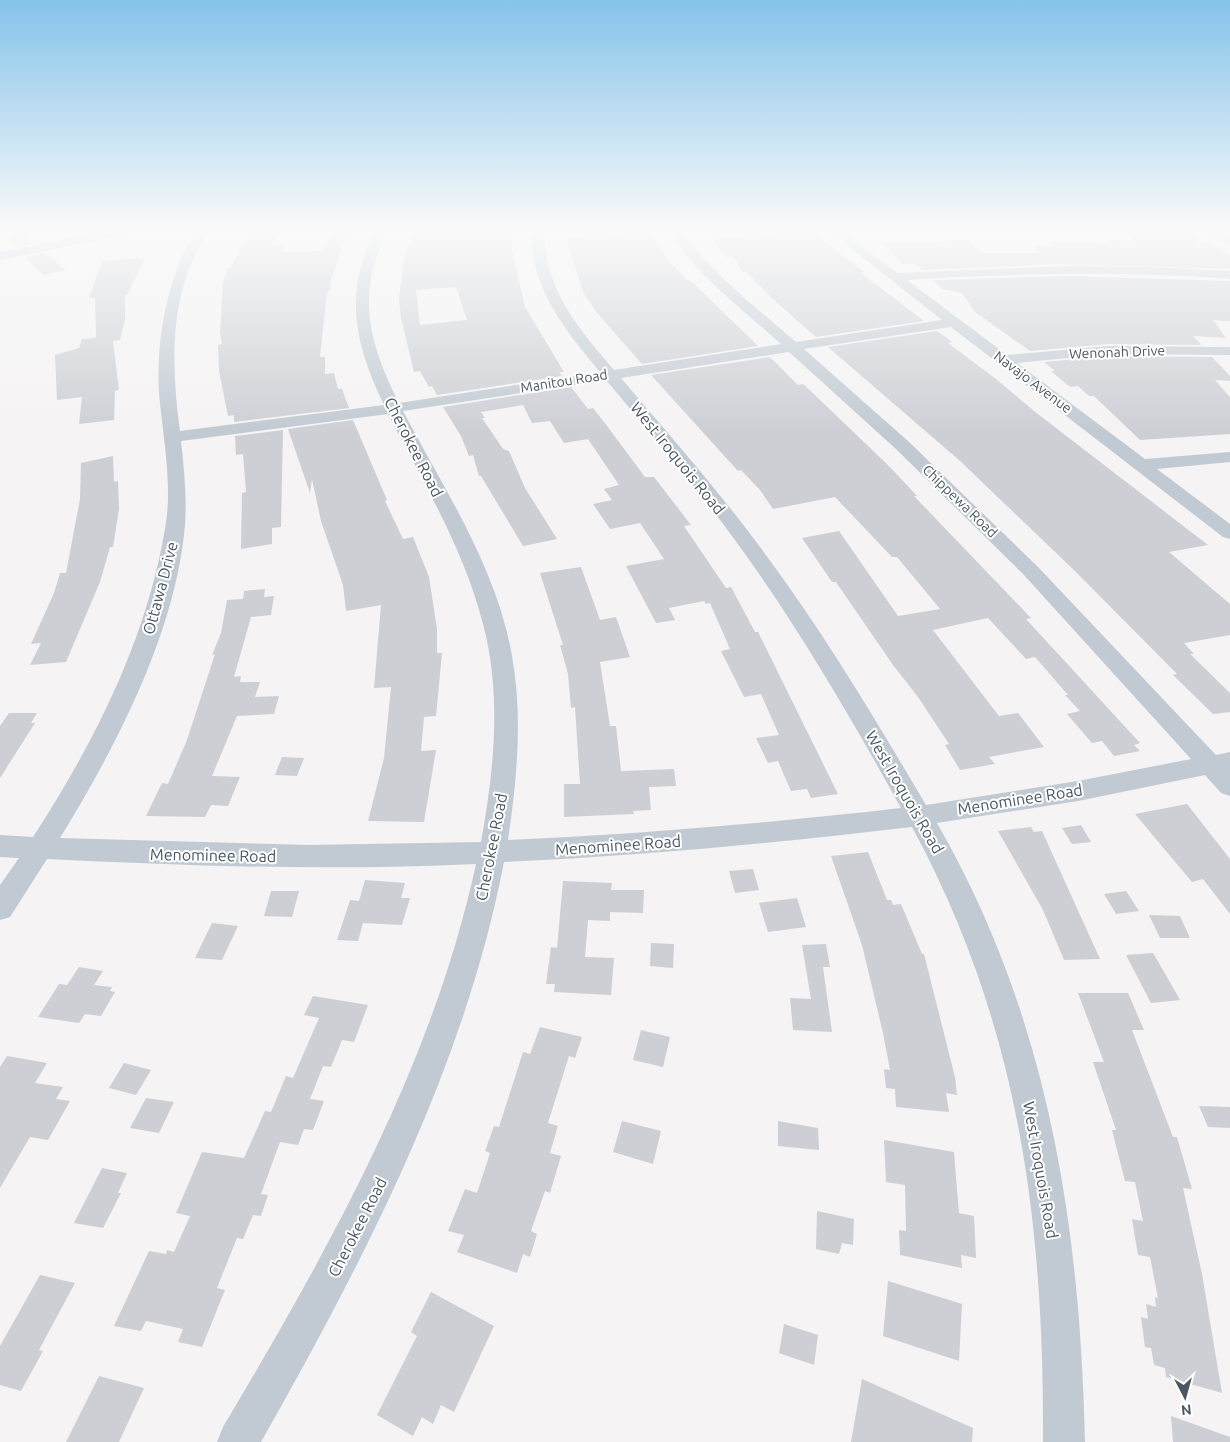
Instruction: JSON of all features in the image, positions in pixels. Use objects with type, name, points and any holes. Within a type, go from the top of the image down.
[{"type":"street","name":"Ottawa Drive","points":[[0,908],[39,848],[102,740],[131,678],[151,625],[166,577],[175,529],[178,485],[166,374],[167,335],[176,298]]},
{"type":"street","name":"Cherokee Road","points":[[238,1442],[299,1338],[347,1247],[409,1117],[451,1006],[470,942],[492,852],[503,781],[506,712],[504,682],[495,628],[475,568],[394,408],[368,349],[362,312],[363,298]]},
{"type":"street","name":"West Iroquois Road","points":[[553,298],[578,337],[718,506],[790,605],[842,684],[919,815],[960,893],[988,958],[1024,1079],[1050,1220],[1062,1340],[1064,1442]]},
{"type":"street","name":"Chippewa Road","points":[[738,298],[909,451],[1017,557],[1221,763],[1230,786]]},
{"type":"street","name":"Navajo Avenue","points":[[923,298],[1230,533]]},
{"type":"street","name":"Manitou Road","points":[[173,437],[394,408],[954,322]]},
{"type":"street","name":"Wenonah Drive","points":[[1004,360],[1071,353],[1127,350],[1230,351]]},
{"type":"street","points":[[1142,465],[1230,458]]},
{"type":"street","name":"Menominee Road","points":[[0,846],[269,856],[492,852],[712,838],[919,815],[1073,792],[1221,763]]},
{"type":"building","points":[[95,298],[125,298],[125,319],[120,340],[113,341],[119,390],[115,391],[114,420],[79,424],[82,397],[57,400],[55,355],[79,348],[82,339],[96,338]]},
{"type":"building","points":[[222,298],[326,298],[320,357],[325,357],[325,374],[334,373],[338,389],[342,389],[349,408],[234,422],[234,415],[228,416],[219,371],[218,345],[222,344],[220,333]]},
{"type":"building","points":[[399,298],[417,298],[420,325],[467,320],[460,298],[523,298],[525,307],[564,372],[559,372],[562,376],[437,395],[432,386],[429,387],[420,371],[414,372],[401,318]]},
{"type":"building","points":[[587,298],[709,298],[758,346],[642,364],[598,314]]},
{"type":"building","points":[[772,298],[894,298],[924,321],[816,337]]},
{"type":"building","points":[[966,298],[1230,298],[1230,321],[1213,320],[1226,338],[1193,336],[1201,345],[1108,344],[1030,351],[975,312]]},
{"type":"building","points":[[937,331],[952,342],[948,343],[996,379],[1034,411],[1208,545],[1169,552],[1230,604],[1230,635],[1184,643],[1194,654],[1190,654],[1230,693],[1230,712],[1213,714],[1173,675],[1177,674],[1077,573],[959,460],[828,347]]},
{"type":"building","points":[[1108,356],[1212,357],[1230,376],[1230,381],[1215,380],[1230,397],[1230,434],[1140,440],[1094,396],[1089,396],[1078,386],[1070,387],[1051,371],[1055,371],[1044,362]]},
{"type":"building","points":[[770,357],[798,385],[803,384],[891,468],[917,496],[914,496],[1031,618],[1026,619],[1140,743],[1134,745],[1140,751],[1114,756],[1102,741],[1092,743],[1067,714],[1080,711],[1065,695],[1068,695],[1035,657],[1026,659],[988,618],[933,630],[999,716],[1018,713],[1044,747],[989,757],[995,764],[960,770],[945,745],[949,744],[918,697],[893,665],[836,582],[832,582],[802,538],[839,531],[898,616],[940,609],[897,557],[892,557],[835,497],[773,509],[760,490],[741,470],[738,471],[651,375]]},
{"type":"building","points":[[571,387],[588,409],[593,408],[645,477],[654,477],[691,525],[684,526],[726,588],[731,587],[755,632],[758,632],[838,794],[811,798],[807,789],[791,791],[778,761],[768,763],[756,738],[779,735],[761,694],[744,697],[721,651],[730,649],[710,603],[706,604],[704,601],[669,608],[675,620],[656,623],[626,566],[664,559],[640,523],[610,529],[593,504],[612,500],[604,489],[619,485],[588,439],[564,443],[550,421],[532,423],[523,405],[481,412],[485,418],[482,418],[503,449],[509,451],[525,488],[557,539],[523,546],[481,476],[479,476],[473,455],[469,456],[461,436],[443,407]]},
{"type":"building","points":[[353,420],[387,500],[385,501],[403,539],[413,537],[429,577],[437,629],[437,653],[442,653],[436,716],[424,717],[421,751],[436,750],[424,822],[368,821],[384,758],[391,687],[374,688],[381,605],[346,611],[343,585],[321,521],[312,479],[310,493],[288,429]]},
{"type":"building","points":[[283,430],[281,527],[272,528],[272,544],[241,549],[242,493],[246,492],[243,454],[236,455],[235,436]]},
{"type":"building","points":[[113,456],[114,482],[118,481],[119,509],[113,547],[110,547],[100,582],[66,662],[30,665],[41,643],[31,644],[54,593],[60,573],[66,573],[80,499],[81,463]]},
{"type":"building","points":[[581,567],[600,620],[616,617],[630,657],[600,662],[610,726],[616,726],[621,771],[674,769],[676,786],[649,787],[651,810],[633,811],[634,814],[564,817],[564,784],[580,784],[575,707],[571,708],[568,674],[560,645],[563,645],[540,573]]},
{"type":"building","points":[[265,589],[264,597],[274,596],[271,615],[251,617],[234,677],[241,676],[240,682],[260,682],[255,697],[279,696],[274,714],[237,716],[212,776],[240,777],[228,806],[211,805],[205,817],[146,816],[162,783],[168,784],[187,740],[215,654],[212,655],[221,633],[227,600],[243,599],[244,591]]},
{"type":"building","points":[[9,713],[37,713],[31,723],[35,723],[0,778],[0,726]]},
{"type":"building","points":[[282,757],[304,758],[297,776],[275,775]]},
{"type":"building","points":[[1187,804],[1230,859],[1230,914],[1203,879],[1192,882],[1135,814]]},
{"type":"building","points":[[1081,825],[1091,842],[1072,844],[1062,828]]},
{"type":"building","points":[[1031,827],[1034,832],[1042,831],[1100,959],[1064,960],[1043,910],[998,831]]},
{"type":"building","points":[[868,852],[887,900],[891,900],[893,905],[901,904],[922,954],[924,954],[955,1077],[957,1095],[946,1093],[949,1112],[896,1107],[895,1089],[886,1088],[884,1069],[890,1070],[883,1033],[862,945],[831,856]]},
{"type":"building","points":[[753,869],[759,890],[735,893],[729,871]]},
{"type":"building","points":[[365,880],[405,883],[401,898],[410,898],[402,925],[363,923],[358,941],[337,940],[350,900],[359,901]]},
{"type":"building","points":[[563,881],[612,883],[611,890],[644,890],[643,913],[610,912],[610,921],[588,920],[585,957],[614,958],[611,995],[554,992],[555,984],[546,984],[551,947],[557,948]]},
{"type":"building","points":[[271,891],[299,891],[292,917],[264,916]]},
{"type":"building","points":[[1126,891],[1139,911],[1116,914],[1104,894]]},
{"type":"building","points":[[797,898],[806,927],[768,932],[759,903]]},
{"type":"building","points":[[1149,915],[1180,916],[1190,938],[1160,938]]},
{"type":"building","points":[[212,923],[238,926],[222,960],[195,958]]},
{"type":"building","points":[[651,943],[674,944],[673,968],[650,966]]},
{"type":"building","points":[[826,944],[830,967],[823,967],[832,1032],[793,1030],[790,998],[811,999],[802,945]]},
{"type":"building","points":[[1153,953],[1180,1000],[1151,1003],[1126,955]]},
{"type":"building","points":[[79,967],[103,971],[94,985],[112,987],[110,991],[115,992],[101,1016],[85,1014],[79,1023],[38,1017],[59,984],[67,985]]},
{"type":"building","points":[[1078,993],[1128,993],[1144,1030],[1132,1030],[1173,1137],[1177,1137],[1192,1189],[1183,1188],[1202,1274],[1222,1393],[1166,1377],[1165,1368],[1154,1365],[1151,1348],[1145,1347],[1141,1317],[1148,1319],[1146,1304],[1156,1307],[1155,1297],[1158,1298],[1150,1257],[1138,1255],[1132,1219],[1143,1221],[1135,1182],[1125,1181],[1112,1130],[1116,1130],[1093,1062],[1104,1062]]},
{"type":"building","points":[[313,996],[368,1005],[354,1042],[342,1040],[331,1067],[323,1066],[310,1099],[324,1101],[313,1130],[304,1129],[298,1145],[280,1142],[261,1194],[268,1195],[261,1216],[253,1215],[243,1239],[237,1238],[217,1288],[225,1290],[202,1347],[178,1342],[183,1329],[146,1321],[141,1331],[114,1326],[149,1251],[166,1254],[167,1250],[174,1252],[190,1216],[176,1213],[202,1152],[244,1158],[265,1111],[271,1112],[286,1076],[293,1078],[319,1018],[304,1015]]},
{"type":"building","points":[[540,1027],[582,1037],[575,1058],[569,1056],[548,1123],[558,1126],[550,1153],[561,1156],[550,1193],[545,1191],[531,1231],[537,1234],[530,1257],[523,1254],[517,1273],[457,1252],[464,1235],[448,1231],[465,1189],[477,1193],[490,1153],[485,1151],[494,1126],[499,1127],[523,1052],[530,1054]]},
{"type":"building","points":[[641,1030],[670,1037],[663,1067],[633,1060]]},
{"type":"building","points":[[7,1056],[47,1063],[35,1083],[63,1087],[56,1099],[70,1101],[48,1140],[30,1137],[0,1188],[0,1067]]},
{"type":"building","points":[[124,1063],[151,1070],[136,1095],[109,1088]]},
{"type":"building","points":[[146,1098],[174,1102],[159,1133],[130,1128]]},
{"type":"building","points":[[1199,1106],[1230,1107],[1230,1128],[1208,1127]]},
{"type":"building","points":[[622,1121],[661,1131],[653,1164],[613,1152]]},
{"type":"building","points":[[778,1121],[818,1128],[819,1150],[778,1146]]},
{"type":"building","points":[[884,1140],[954,1152],[959,1213],[974,1216],[976,1258],[961,1255],[962,1268],[900,1255],[899,1230],[906,1231],[905,1185],[886,1182]]},
{"type":"building","points":[[102,1168],[127,1173],[118,1193],[121,1193],[103,1228],[74,1223]]},
{"type":"building","points":[[817,1211],[854,1219],[853,1245],[842,1243],[839,1254],[816,1249]]},
{"type":"building","points":[[40,1275],[75,1283],[39,1350],[43,1351],[21,1391],[0,1385],[0,1346]]},
{"type":"building","points":[[888,1281],[962,1304],[959,1361],[883,1336]]},
{"type":"building","points":[[431,1292],[494,1326],[454,1412],[441,1405],[433,1424],[422,1417],[413,1436],[377,1415],[417,1336],[411,1332]]},
{"type":"building","points":[[784,1324],[818,1335],[814,1365],[779,1353]]},
{"type":"building","points":[[99,1376],[144,1388],[119,1442],[66,1442]]},
{"type":"building","points":[[862,1379],[973,1428],[972,1442],[851,1442]]},
{"type":"building","points":[[1171,1416],[1230,1437],[1230,1442],[1173,1442]]}]
